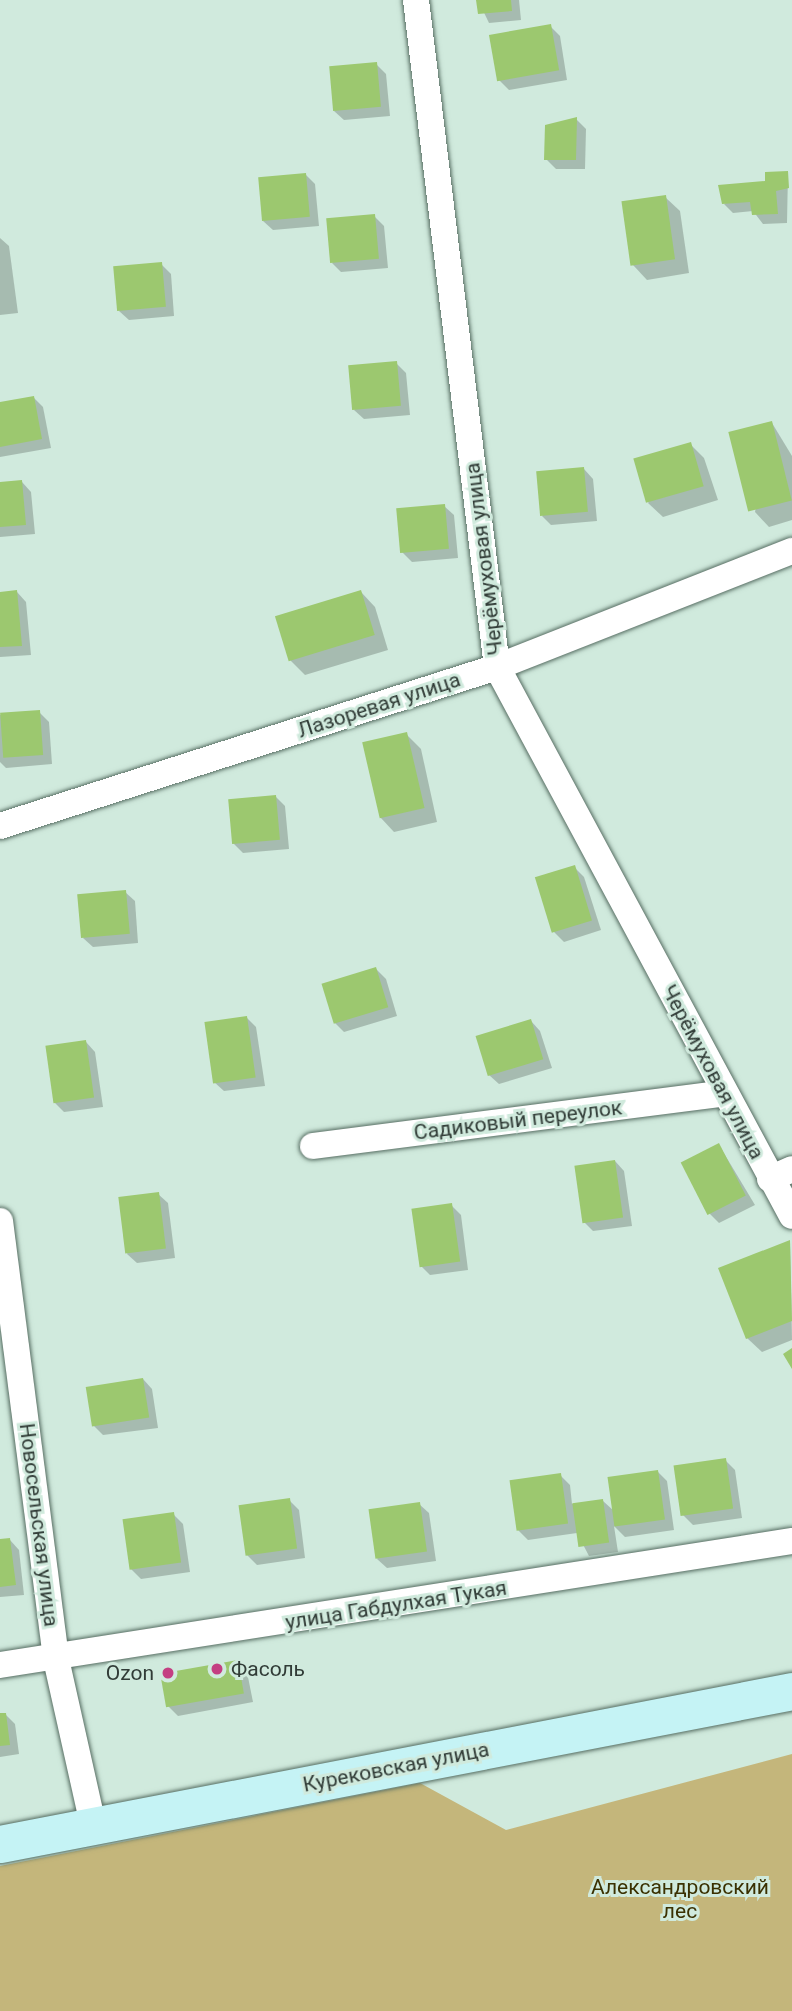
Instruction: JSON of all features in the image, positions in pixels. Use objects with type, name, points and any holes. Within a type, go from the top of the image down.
[{"type":"street","name":"Черёмуховая улица","points":[[415,0],[497,667],[724,1093],[781,1174],[792,1216]]},
{"type":"street","name":"Лазоревая улица","points":[[0,826],[497,667],[792,551]]},
{"type":"street","name":"Садиковый переулок","points":[[313,1146],[724,1093]]},
{"type":"street","name":"Новосельская улица","points":[[0,1222],[56,1659],[93,1825]]},
{"type":"street","name":"улица Габдулхая Тукая","points":[[0,1665],[56,1659],[792,1541]]},
{"type":"street","name":"Курековская улица","points":[[0,1844],[792,1691]]},
{"type":"green space","name":"Александровский лес","points":[[792,1754],[792,2011],[0,2011],[0,1866],[420,1783],[506,1830]]},
{"type":"building","points":[[476,0],[511,0],[512,11],[478,14]]},
{"type":"building","points":[[551,24],[559,70],[497,81],[489,35]]},
{"type":"building","points":[[377,62],[381,107],[333,111],[329,66]]},
{"type":"building","points":[[577,117],[576,160],[544,160],[545,125]]},
{"type":"building","points":[[788,171],[789,188],[776,191],[778,214],[752,215],[750,202],[722,204],[718,185],[765,181],[765,172]]},
{"type":"building","points":[[306,173],[310,217],[262,221],[258,177]]},
{"type":"building","points":[[666,195],[675,259],[630,266],[621,201]]},
{"type":"building","points":[[375,214],[379,259],[330,263],[326,218]]},
{"type":"building","points":[[162,262],[166,307],[117,311],[113,266]]},
{"type":"building","points":[[397,361],[401,406],[352,410],[348,365]]},
{"type":"building","points":[[34,396],[42,439],[0,447],[0,402]]},
{"type":"building","points":[[772,421],[792,501],[748,511],[728,432]]},
{"type":"building","points":[[691,442],[704,486],[646,503],[633,459]]},
{"type":"building","points":[[584,467],[588,512],[540,516],[536,471]]},
{"type":"building","points":[[22,480],[26,525],[0,527],[0,482]]},
{"type":"building","points":[[445,504],[449,549],[400,553],[396,508]]},
{"type":"building","points":[[17,590],[22,646],[0,647],[0,592]]},
{"type":"building","points":[[361,590],[375,635],[289,661],[275,616]]},
{"type":"building","points":[[40,710],[43,755],[3,758],[0,713]]},
{"type":"building","points":[[407,732],[425,808],[380,818],[362,742]]},
{"type":"building","points":[[276,795],[280,840],[232,844],[228,799]]},
{"type":"building","points":[[575,865],[592,920],[552,933],[535,877]]},
{"type":"building","points":[[126,890],[130,934],[81,938],[77,894]]},
{"type":"building","points":[[376,967],[388,1007],[334,1024],[321,984]]},
{"type":"building","points":[[247,1016],[256,1077],[213,1083],[204,1022]]},
{"type":"building","points":[[531,1019],[543,1059],[488,1076],[476,1036]]},
{"type":"building","points":[[86,1040],[94,1097],[53,1103],[45,1046]]},
{"type":"building","points":[[719,1143],[746,1196],[707,1215],[681,1163]]},
{"type":"building","points":[[615,1160],[623,1217],[582,1223],[574,1166]]},
{"type":"building","points":[[159,1192],[166,1249],[125,1254],[118,1197]]},
{"type":"building","points":[[452,1203],[460,1261],[420,1267],[411,1209]]},
{"type":"building","points":[[790,1240],[792,1321],[746,1339],[718,1268]]},
{"type":"building","points":[[792,1348],[792,1369],[783,1354]]},
{"type":"building","points":[[143,1378],[149,1418],[92,1427],[86,1387]]},
{"type":"building","points":[[726,1458],[733,1509],[681,1516],[674,1465]]},
{"type":"building","points":[[658,1470],[665,1520],[614,1527],[607,1477]]},
{"type":"building","points":[[561,1473],[568,1524],[517,1531],[510,1480]]},
{"type":"building","points":[[290,1498],[297,1549],[246,1556],[239,1505]]},
{"type":"building","points":[[603,1499],[609,1543],[578,1547],[572,1503]]},
{"type":"building","points":[[420,1502],[427,1552],[375,1559],[369,1509]]},
{"type":"building","points":[[174,1512],[181,1563],[130,1570],[123,1519]]},
{"type":"building","points":[[10,1538],[16,1585],[0,1587],[0,1539]]},
{"type":"building","points":[[238,1660],[244,1693],[166,1707],[160,1674]]},
{"type":"building","points":[[0,1713],[6,1713],[10,1745],[0,1746]]},
{"type":"place","name":"Фасоль","points":[[217,1669]]},
{"type":"place","name":"Ozon","points":[[168,1673]]}]
